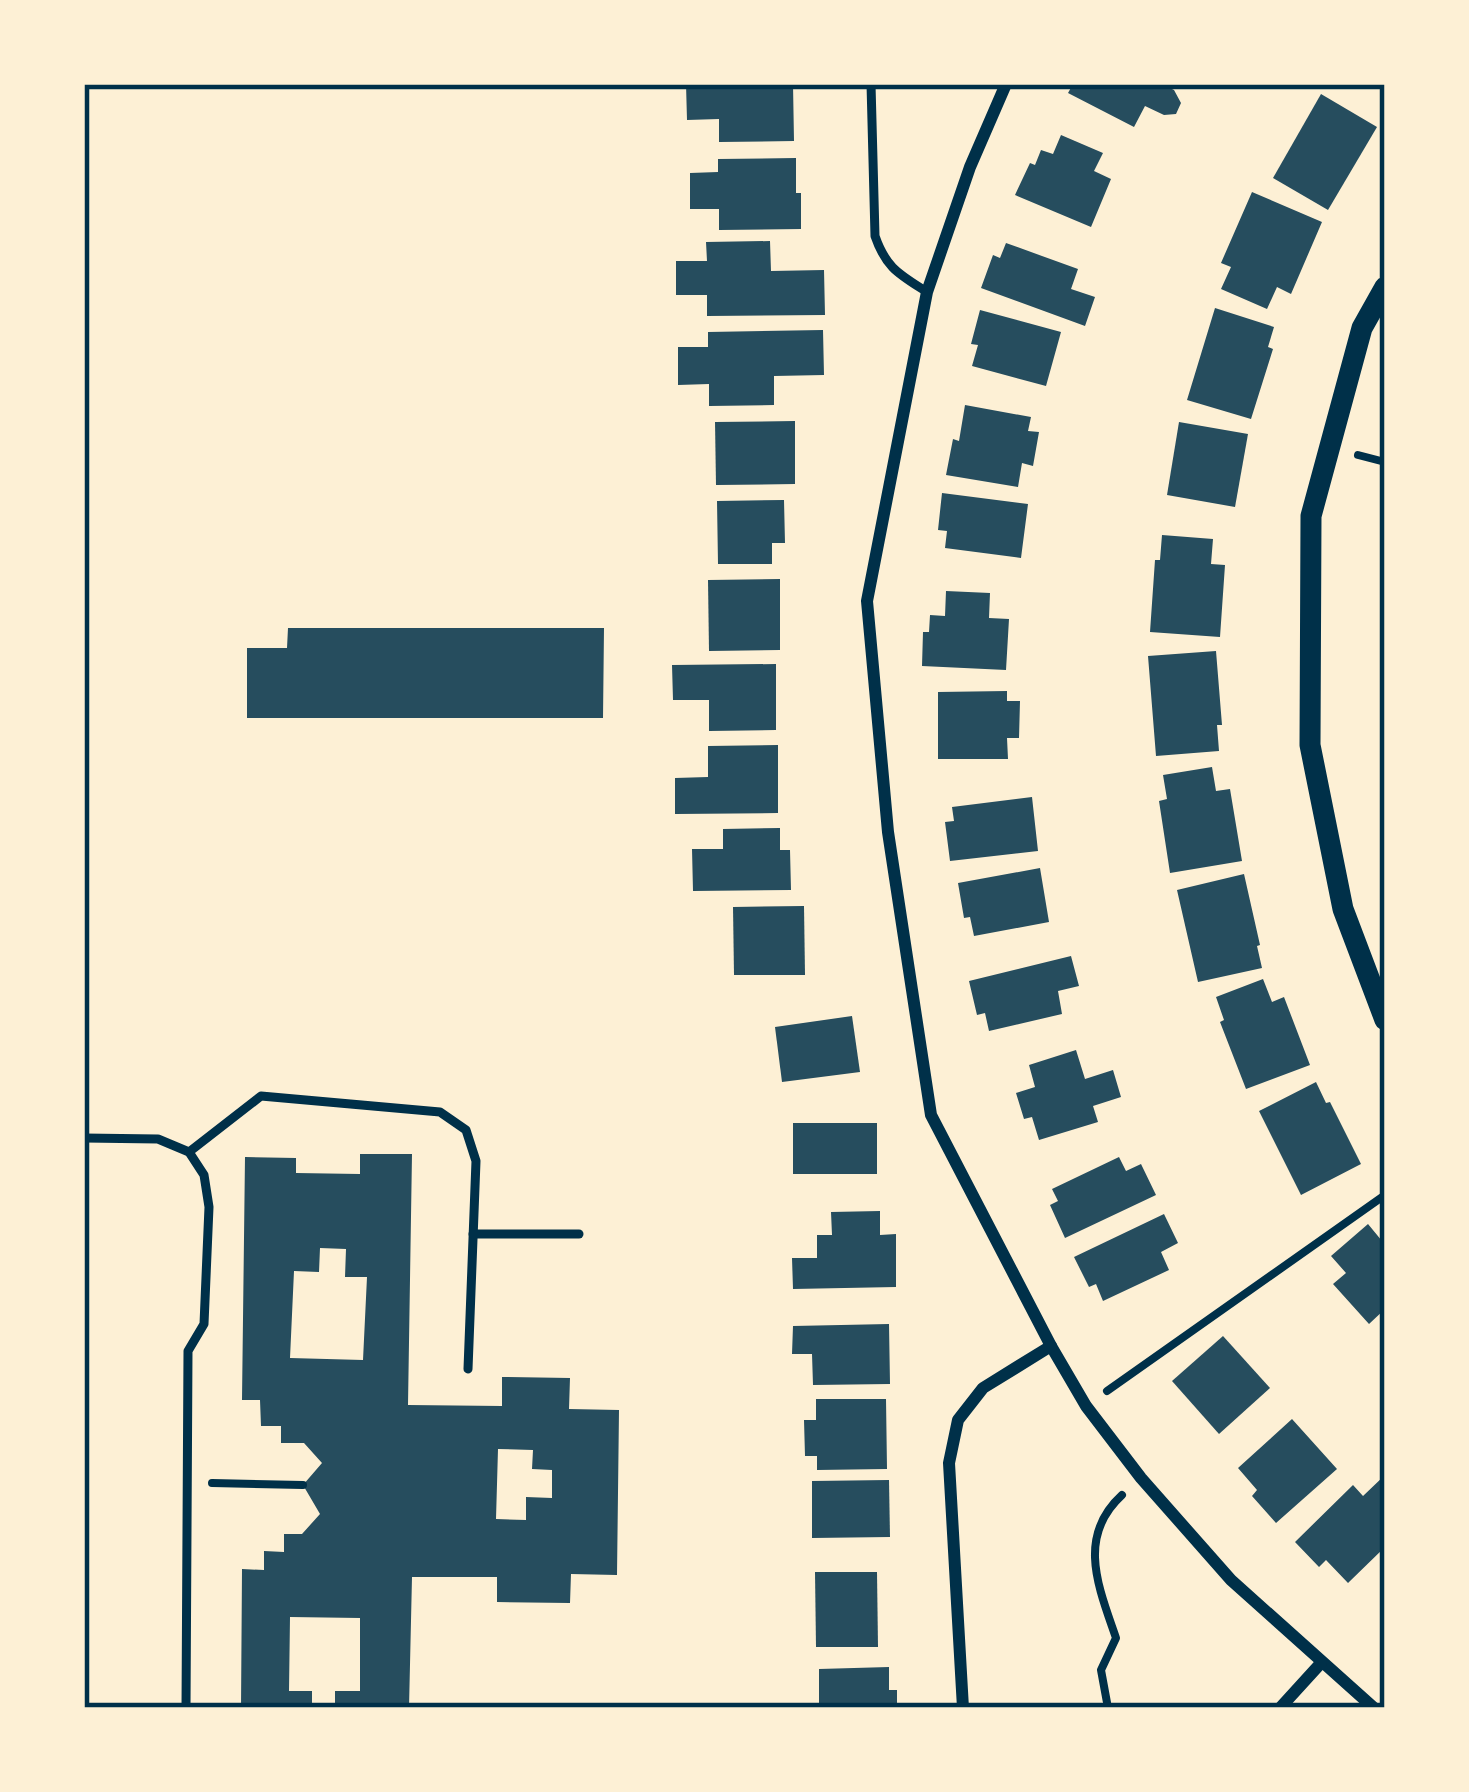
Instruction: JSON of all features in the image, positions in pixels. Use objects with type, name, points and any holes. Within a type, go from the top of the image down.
[{"type":"street","points":[[1006,84],[970,167],[927,292],[867,601],[888,832],[931,1115],[1086,1406],[1141,1478],[1231,1580],[1374,1708]]},
{"type":"street","points":[[1385,287],[1362,328],[1311,516],[1310,745],[1343,909],[1385,1020]]},
{"type":"street","points":[[963,1708],[949,1463],[958,1420],[983,1388],[1051,1346]]},
{"type":"street","points":[[1280,1708],[1322,1663]]},
{"type":"lane","points":[[871,84],[875,236],[883,257],[927,292]]},
{"type":"lane","points":[[189,1153],[261,1096],[440,1112],[466,1130],[476,1161],[468,1369]]},
{"type":"lane","points":[[84,1138],[158,1139],[189,1153],[205,1175],[204,1324],[188,1351],[186,1708]]},
{"type":"lane","points":[[473,1234],[579,1234]]},
{"type":"path","points":[[1086,1406],[1385,1195]]},
{"type":"path","points":[[1108,1708],[1101,1670],[1116,1638],[1096,1574],[1094,1538],[1112,1505],[1141,1478]]},
{"type":"path","points":[[187,1483],[303,1485]]},
{"type":"building","points":[[686,84],[793,84],[794,141],[719,142],[719,119],[687,120]]},
{"type":"building","points":[[1073,84],[1162,84],[1174,90],[1181,103],[1176,114],[1164,115],[1145,106],[1134,127],[1068,93]]},
{"type":"building","points":[[1321,94],[1377,127],[1328,210],[1273,178]]},
{"type":"building","points":[[1061,135],[1103,153],[1094,171],[1111,179],[1091,227],[1015,195],[1030,163],[1035,165],[1041,150],[1053,154]]},
{"type":"building","points":[[796,158],[801,229],[719,230],[719,209],[690,209],[690,173],[718,172],[718,159]]},
{"type":"building","points":[[1252,192],[1322,222],[1291,294],[1277,287],[1267,309],[1221,289],[1231,267],[1221,263]]},
{"type":"building","points":[[770,241],[771,271],[824,270],[825,315],[707,316],[707,295],[676,295],[676,261],[707,261],[706,242]]},
{"type":"building","points":[[1006,243],[1078,269],[1071,289],[1095,297],[1085,326],[981,288],[993,255],[1000,258]]},
{"type":"building","points":[[1215,308],[1274,327],[1268,347],[1273,349],[1251,419],[1187,400]]},
{"type":"building","points":[[980,310],[1061,332],[1046,386],[972,366],[978,345],[971,344]]},
{"type":"building","points":[[823,330],[824,375],[774,376],[774,405],[709,406],[709,384],[678,385],[678,347],[708,347],[708,332]]},
{"type":"building","points":[[965,405],[1031,417],[1028,431],[1039,432],[1033,466],[1022,463],[1018,487],[946,475],[953,439],[959,441]]},
{"type":"building","points":[[795,421],[795,484],[716,485],[715,422]]},
{"type":"building","points":[[1179,422],[1248,434],[1235,507],[1167,495]]},
{"type":"building","points":[[942,493],[1028,504],[1021,558],[945,548],[947,531],[938,530]]},
{"type":"building","points":[[784,500],[785,543],[772,543],[772,564],[718,564],[717,501]]},
{"type":"building","points":[[1162,535],[1213,539],[1211,564],[1225,565],[1220,637],[1150,632],[1155,560],[1160,560]]},
{"type":"building","points":[[780,579],[780,650],[709,651],[708,580]]},
{"type":"building","points":[[946,591],[990,593],[989,618],[1009,619],[1006,670],[922,666],[923,632],[929,632],[930,615],[945,616]]},
{"type":"building","points":[[288,628],[604,628],[603,718],[247,718],[247,648],[287,648]]},
{"type":"building","points":[[1216,651],[1222,725],[1217,725],[1219,751],[1156,756],[1148,656]]},
{"type":"building","points":[[776,664],[776,730],[709,731],[709,700],[673,700],[672,665]]},
{"type":"building","points":[[1007,691],[1007,701],[1020,701],[1019,738],[1007,738],[1008,759],[938,759],[938,692]]},
{"type":"building","points":[[778,745],[778,813],[675,814],[675,778],[708,777],[708,746]]},
{"type":"building","points":[[1212,767],[1216,791],[1230,789],[1242,861],[1170,873],[1159,801],[1167,799],[1163,775]]},
{"type":"building","points":[[1032,797],[1038,851],[950,861],[945,822],[954,821],[952,807]]},
{"type":"building","points":[[780,828],[780,850],[790,850],[791,890],[693,891],[692,849],[723,849],[723,829]]},
{"type":"building","points":[[1040,868],[1049,922],[974,936],[970,917],[964,918],[958,883]]},
{"type":"building","points":[[1244,874],[1262,968],[1198,982],[1177,890]]},
{"type":"building","points":[[804,906],[805,975],[734,975],[733,907]]},
{"type":"building","points":[[1071,956],[1079,986],[1058,991],[1062,1014],[989,1031],[985,1013],[977,1015],[969,981]]},
{"type":"building","points":[[1263,979],[1272,1002],[1284,997],[1310,1065],[1246,1089],[1220,1022],[1224,1020],[1216,997]]},
{"type":"building","points":[[852,1016],[860,1072],[782,1082],[775,1027]]},
{"type":"building","points":[[1076,1050],[1085,1079],[1113,1070],[1121,1097],[1093,1106],[1098,1122],[1039,1140],[1032,1117],[1024,1119],[1016,1093],[1035,1087],[1029,1065]]},
{"type":"building","points":[[1316,1082],[1361,1164],[1301,1195],[1259,1111]]},
{"type":"building","points":[[793,1123],[877,1123],[877,1174],[793,1174]]},
{"type":"building","points":[[360,1154],[412,1154],[408,1405],[502,1406],[502,1377],[570,1378],[569,1409],[619,1410],[617,1575],[571,1574],[570,1603],[497,1602],[497,1577],[412,1577],[409,1708],[335,1708],[335,1691],[360,1691],[360,1618],[290,1617],[289,1691],[312,1691],[312,1708],[241,1708],[242,1569],[264,1570],[264,1551],[284,1552],[284,1534],[302,1534],[320,1514],[303,1485],[322,1463],[304,1443],[281,1443],[281,1426],[261,1426],[260,1400],[242,1400],[245,1157],[296,1158],[296,1173],[360,1174]],"holes":[[[320,1248],[346,1249],[345,1277],[367,1277],[363,1360],[290,1358],[294,1271],[319,1272]],[[498,1449],[533,1450],[532,1469],[552,1470],[552,1498],[526,1497],[526,1520],[496,1519]]]},
{"type":"building","points":[[1119,1157],[1126,1171],[1141,1164],[1156,1195],[1065,1238],[1050,1205],[1058,1201],[1052,1189]]},
{"type":"building","points":[[880,1211],[880,1235],[896,1234],[896,1287],[793,1289],[792,1258],[817,1258],[817,1235],[832,1235],[831,1212]]},
{"type":"building","points":[[1164,1214],[1178,1243],[1161,1252],[1169,1270],[1103,1301],[1096,1284],[1089,1287],[1074,1257]]},
{"type":"building","points":[[1368,1224],[1382,1241],[1385,1238],[1385,1309],[1369,1324],[1333,1284],[1346,1273],[1331,1256]]},
{"type":"building","points":[[889,1324],[890,1384],[813,1385],[812,1354],[792,1354],[793,1326]]},
{"type":"building","points":[[1223,1336],[1270,1388],[1219,1434],[1172,1381]]},
{"type":"building","points":[[816,1399],[886,1399],[887,1469],[817,1470],[817,1456],[805,1456],[804,1420],[816,1420]]},
{"type":"building","points":[[1292,1419],[1337,1469],[1276,1523],[1252,1496],[1257,1490],[1238,1468]]},
{"type":"building","points":[[1385,1475],[1385,1547],[1348,1583],[1326,1560],[1319,1567],[1295,1542],[1353,1485],[1363,1496]]},
{"type":"building","points":[[889,1480],[890,1537],[812,1538],[812,1481]]},
{"type":"building","points":[[815,1572],[877,1572],[878,1647],[816,1647]]},
{"type":"building","points":[[889,1667],[889,1690],[897,1690],[897,1708],[819,1708],[819,1669]]}]
